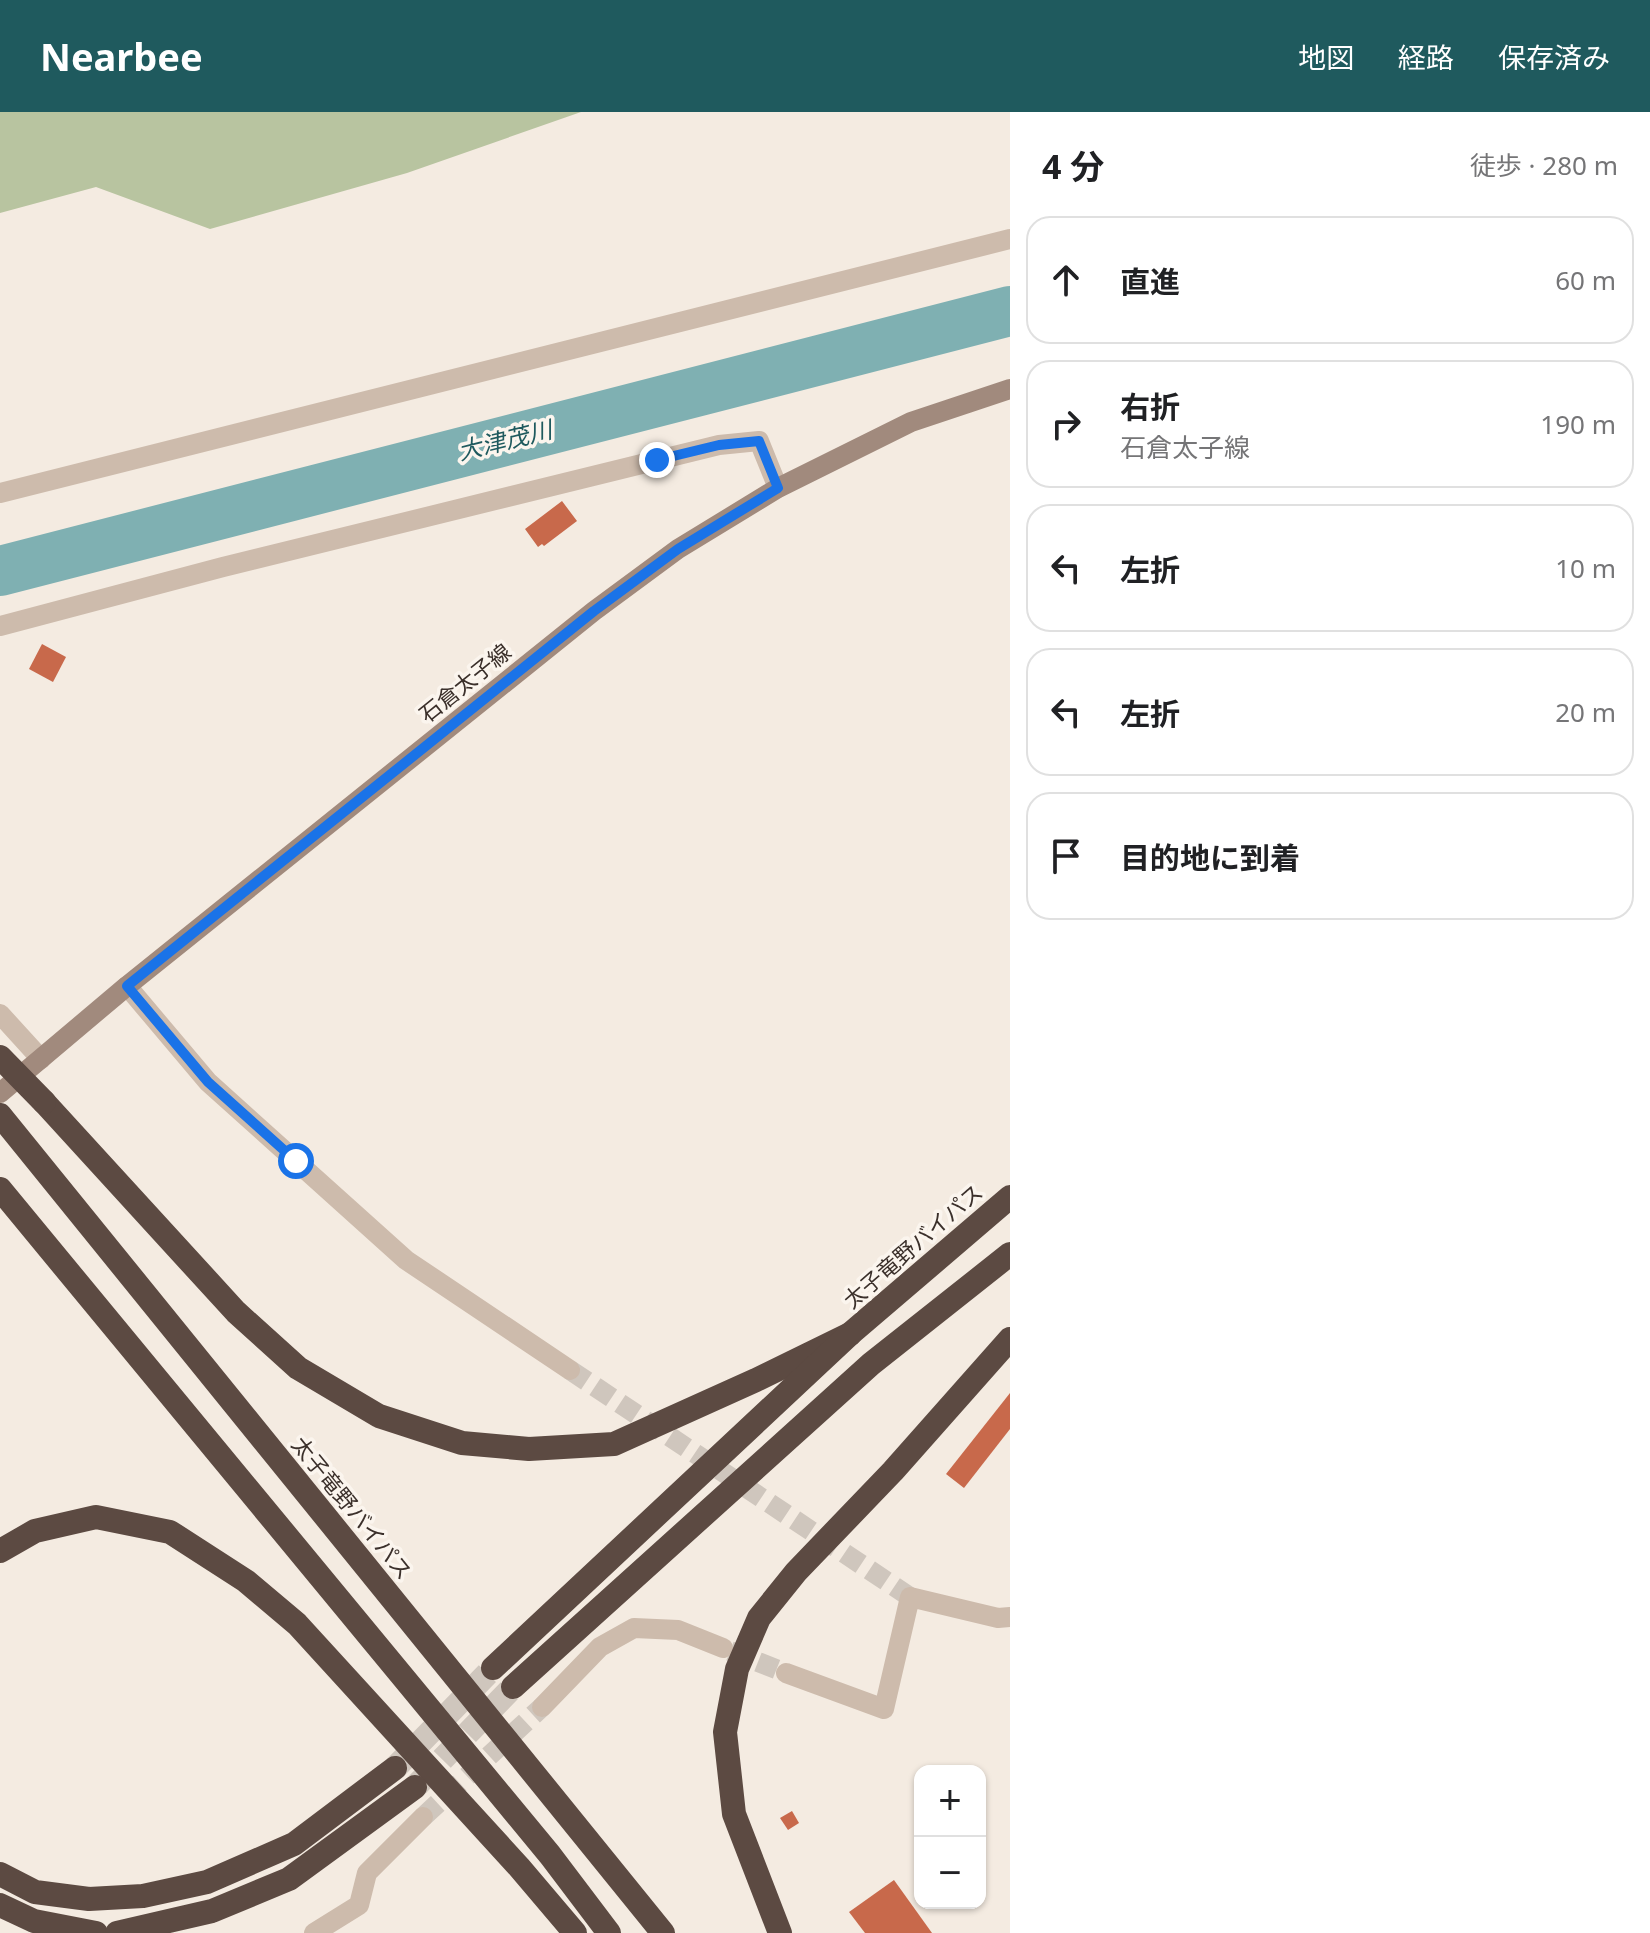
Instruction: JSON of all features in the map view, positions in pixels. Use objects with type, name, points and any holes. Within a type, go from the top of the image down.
[{"type":"highway","points":[[0,1057],[236,1312],[298,1368],[379,1416],[462,1443],[529,1449],[614,1444],[850,1334]]},
{"type":"highway","name":"太子竜野バイパス","points":[[5,1122],[663,1933]]},
{"type":"highway","points":[[0,1189],[530,1830],[609,1933]]},
{"type":"highway","name":"太子竜野バイパス","points":[[850,1334],[1010,1197]]},
{"type":"highway","points":[[513,1687],[871,1364],[1010,1254]]},
{"type":"highway","points":[[493,1668],[850,1334]]},
{"type":"highway","points":[[780,1933],[734,1814],[725,1732],[737,1669],[759,1618],[796,1572],[893,1471],[1010,1339]]},
{"type":"highway","points":[[0,1551],[35,1531],[96,1517],[170,1532],[246,1581],[297,1624],[519,1867],[575,1933]]},
{"type":"highway","points":[[0,1874],[35,1892],[89,1899],[143,1896],[207,1882],[294,1844],[395,1768]]},
{"type":"highway","points":[[117,1933],[212,1911],[289,1879],[415,1787]]},
{"type":"highway","points":[[0,1905],[34,1921],[96,1933]]},
{"type":"main road","name":"石倉太子線","points":[[0,1093],[127,986],[594,611],[678,549],[778,488],[911,422],[1010,389]]},
{"type":"street","points":[[0,493],[1010,239]]},
{"type":"street","points":[[0,626],[238,563],[719,445],[759,441],[778,488]]},
{"type":"street","points":[[127,986],[208,1082],[406,1260],[570,1370]]},
{"type":"street","points":[[0,1014],[41,1059]]},
{"type":"street","points":[[786,1673],[884,1709],[910,1597],[998,1618],[1010,1617]]},
{"type":"street","points":[[542,1707],[600,1647],[634,1628],[678,1630],[723,1648]]},
{"type":"street","points":[[314,1933],[359,1905],[367,1873],[423,1817]]},
{"type":"green space","points":[[0,112],[581,112],[407,173],[210,229],[96,187],[0,213]]},
{"type":"building","points":[[562,501],[577,521],[544,546],[538,547],[525,529]]},
{"type":"building","points":[[42,644],[66,657],[53,682],[29,669]]},
{"type":"building","points":[[1010,1393],[1010,1429],[964,1488],[946,1474]]},
{"type":"building","points":[[792,1811],[799,1823],[788,1830],[780,1818]]},
{"type":"building","points":[[894,1880],[932,1933],[865,1933],[849,1912]]},
{"type":"waterway","name":"大津茂川","points":[[0,571],[1010,311]]},
{"type":"tunnel","points":[[570,1370],[910,1597]]},
{"type":"tunnel","points":[[730,1651],[786,1673]]},
{"type":"tunnel","points":[[395,1768],[493,1668]]},
{"type":"tunnel","points":[[417,1785],[513,1687]]},
{"type":"tunnel","points":[[423,1817],[542,1707]]},
{"type":"route","points":[[296,1161],[208,1082],[127,986],[594,611],[678,549],[778,488],[759,441],[719,445],[657,460]]}]
